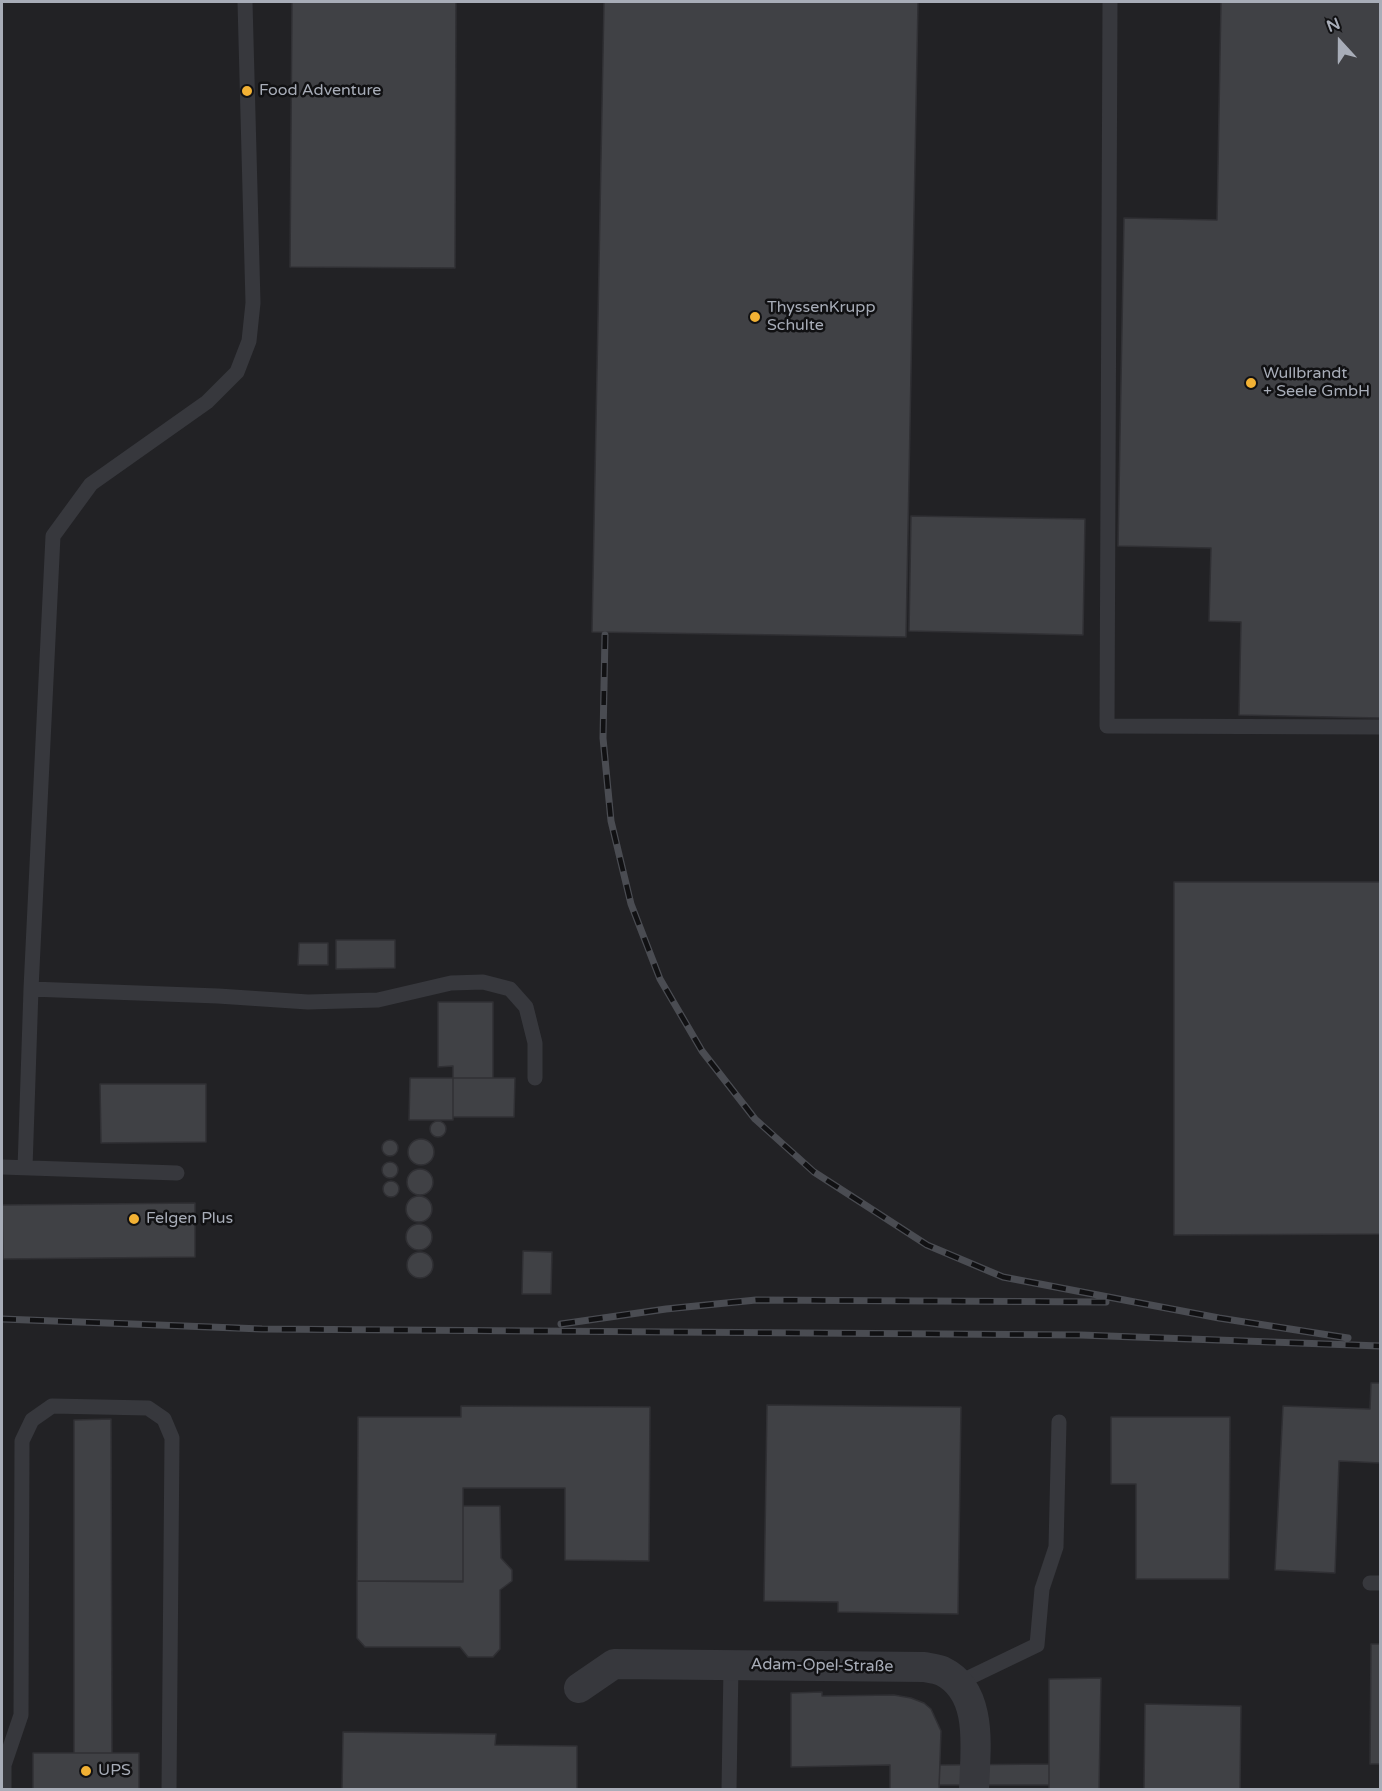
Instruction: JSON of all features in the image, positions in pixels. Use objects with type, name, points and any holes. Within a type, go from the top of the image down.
[{"type":"street","name":"Adam-Opel-Straße","points":[[579,1688],[614,1664],[924,1667],[942,1671],[958,1683]]},
{"type":"street","points":[[958,1683],[969,1700],[973,1715],[974,1790]]},
{"type":"lane","points":[[25,1168],[31,989],[53,536],[91,484],[215,395],[237,372],[249,342],[253,303],[245,2]]},
{"type":"lane","points":[[1110,2],[1107,726],[1380,727]]},
{"type":"lane","points":[[31,989],[308,1002],[378,1000],[451,983],[483,982],[510,989],[526,1007],[536,1043],[535,1078]]},
{"type":"lane","points":[[2,1167],[177,1173]]},
{"type":"lane","points":[[4,1790],[4,1765],[21,1715],[22,1441],[32,1420],[51,1406],[147,1408],[164,1419],[172,1438],[169,1790]]},
{"type":"lane","points":[[958,1683],[1037,1645],[1042,1589],[1056,1547],[1059,1422]]},
{"type":"lane","points":[[729,1790],[731,1665]]},
{"type":"shaded area","points":[[2,2],[1380,2],[1380,1789],[2,1790]]},
{"type":"building","points":[[292,2],[456,2],[455,268],[290,267]]},
{"type":"building","name":"ThyssenKrupp Schulte","points":[[604,2],[918,2],[906,637],[592,632]]},
{"type":"building","name":"Wullbrandt + Seele GmbH","points":[[1221,2],[1380,2],[1380,718],[1239,715],[1241,622],[1209,621],[1211,548],[1118,546],[1124,218],[1217,220]]},
{"type":"building","points":[[911,516],[1085,519],[1083,635],[909,631]]},
{"type":"building","points":[[1174,882],[1380,882],[1380,1234],[1174,1235]]},
{"type":"building","points":[[336,940],[395,940],[395,968],[336,969]]},
{"type":"building","points":[[299,943],[328,943],[328,965],[298,965]]},
{"type":"building","points":[[438,1002],[493,1002],[493,1078],[453,1078],[453,1066],[438,1067]]},
{"type":"building","points":[[410,1078],[453,1078],[453,1120],[409,1120]]},
{"type":"building","points":[[453,1078],[515,1078],[514,1117],[453,1117]]},
{"type":"building","points":[[100,1084],[206,1084],[206,1142],[101,1143]]},
{"type":"building","points":[[435,1121],[441,1121],[446,1129],[444,1135],[435,1137],[430,1132],[430,1126]]},
{"type":"building","points":[[421,1139],[430,1143],[434,1152],[430,1161],[421,1165],[412,1161],[408,1152],[412,1143]]},
{"type":"building","points":[[387,1140],[393,1140],[398,1148],[396,1154],[387,1156],[382,1151],[382,1145]]},
{"type":"building","points":[[387,1162],[393,1162],[398,1170],[396,1176],[387,1178],[382,1173],[382,1167]]},
{"type":"building","points":[[420,1169],[429,1173],[433,1182],[429,1191],[420,1195],[411,1191],[407,1182],[411,1173]]},
{"type":"building","points":[[388,1181],[394,1181],[399,1189],[397,1195],[388,1197],[383,1192],[383,1186]]},
{"type":"building","points":[[419,1196],[428,1200],[432,1209],[428,1218],[419,1222],[410,1218],[406,1209],[410,1200]]},
{"type":"building","points":[[2,1201],[3,1259],[2,1259]]},
{"type":"building","points":[[195,1203],[195,1257],[3,1259],[2,1205]]},
{"type":"building","points":[[419,1224],[428,1228],[432,1237],[428,1246],[419,1250],[410,1246],[406,1237],[410,1228]]},
{"type":"building","points":[[523,1251],[552,1252],[551,1294],[522,1294]]},
{"type":"building","points":[[420,1252],[429,1256],[433,1265],[429,1274],[420,1278],[411,1274],[407,1265],[411,1256]]},
{"type":"building","points":[[1371,1383],[1380,1383],[1380,1463],[1339,1461],[1335,1573],[1275,1570],[1283,1406],[1370,1409]]},
{"type":"building","points":[[767,1405],[961,1407],[958,1614],[838,1612],[838,1602],[764,1601]]},
{"type":"building","points":[[461,1406],[650,1407],[649,1561],[565,1560],[565,1488],[463,1488],[463,1581],[357,1581],[358,1417],[461,1417]]},
{"type":"building","points":[[1111,1417],[1230,1417],[1229,1579],[1136,1579],[1136,1484],[1111,1484]]},
{"type":"building","points":[[111,1419],[112,1753],[74,1753],[74,1420]]},
{"type":"building","points":[[463,1506],[500,1506],[501,1558],[512,1570],[512,1581],[500,1590],[500,1649],[493,1657],[468,1657],[460,1647],[365,1647],[357,1638],[357,1581],[463,1582]]},
{"type":"building","points":[[1371,1644],[1380,1644],[1380,1764],[1370,1764]]},
{"type":"building","points":[[1101,1678],[1099,1790],[1049,1790],[1049,1679]]},
{"type":"building","points":[[822,1692],[822,1696],[894,1695],[924,1703],[931,1709],[941,1731],[939,1790],[890,1790],[890,1765],[791,1767],[791,1693]]},
{"type":"building","points":[[1145,1704],[1241,1706],[1240,1790],[1144,1790]]},
{"type":"building","points":[[343,1732],[496,1734],[495,1745],[577,1746],[577,1790],[342,1790]]},
{"type":"building","name":"UPS","points":[[33,1753],[139,1753],[139,1790],[33,1790]]},
{"type":"building","points":[[1049,1764],[1049,1785],[939,1785],[940,1765]]},
{"type":"railway","points":[[605,635],[603,738],[611,821],[631,904],[660,979],[702,1051],[755,1119],[814,1172],[927,1245],[1003,1277],[1219,1318],[1348,1338]]},
{"type":"railway","points":[[561,1324],[666,1309],[756,1300],[1106,1302]]},
{"type":"railway","points":[[2,1319],[262,1329],[1081,1335],[1380,1346]]},
{"type":"place","name":"Food Adventure","points":[[247,91]]},
{"type":"place","name":"ThyssenKrupp Schulte","points":[[755,317]]},
{"type":"place","name":"Wullbrandt + Seele GmbH","points":[[1251,383]]},
{"type":"place","name":"Felgen Plus","points":[[134,1219]]},
{"type":"place","name":"UPS","points":[[86,1771]]}]
